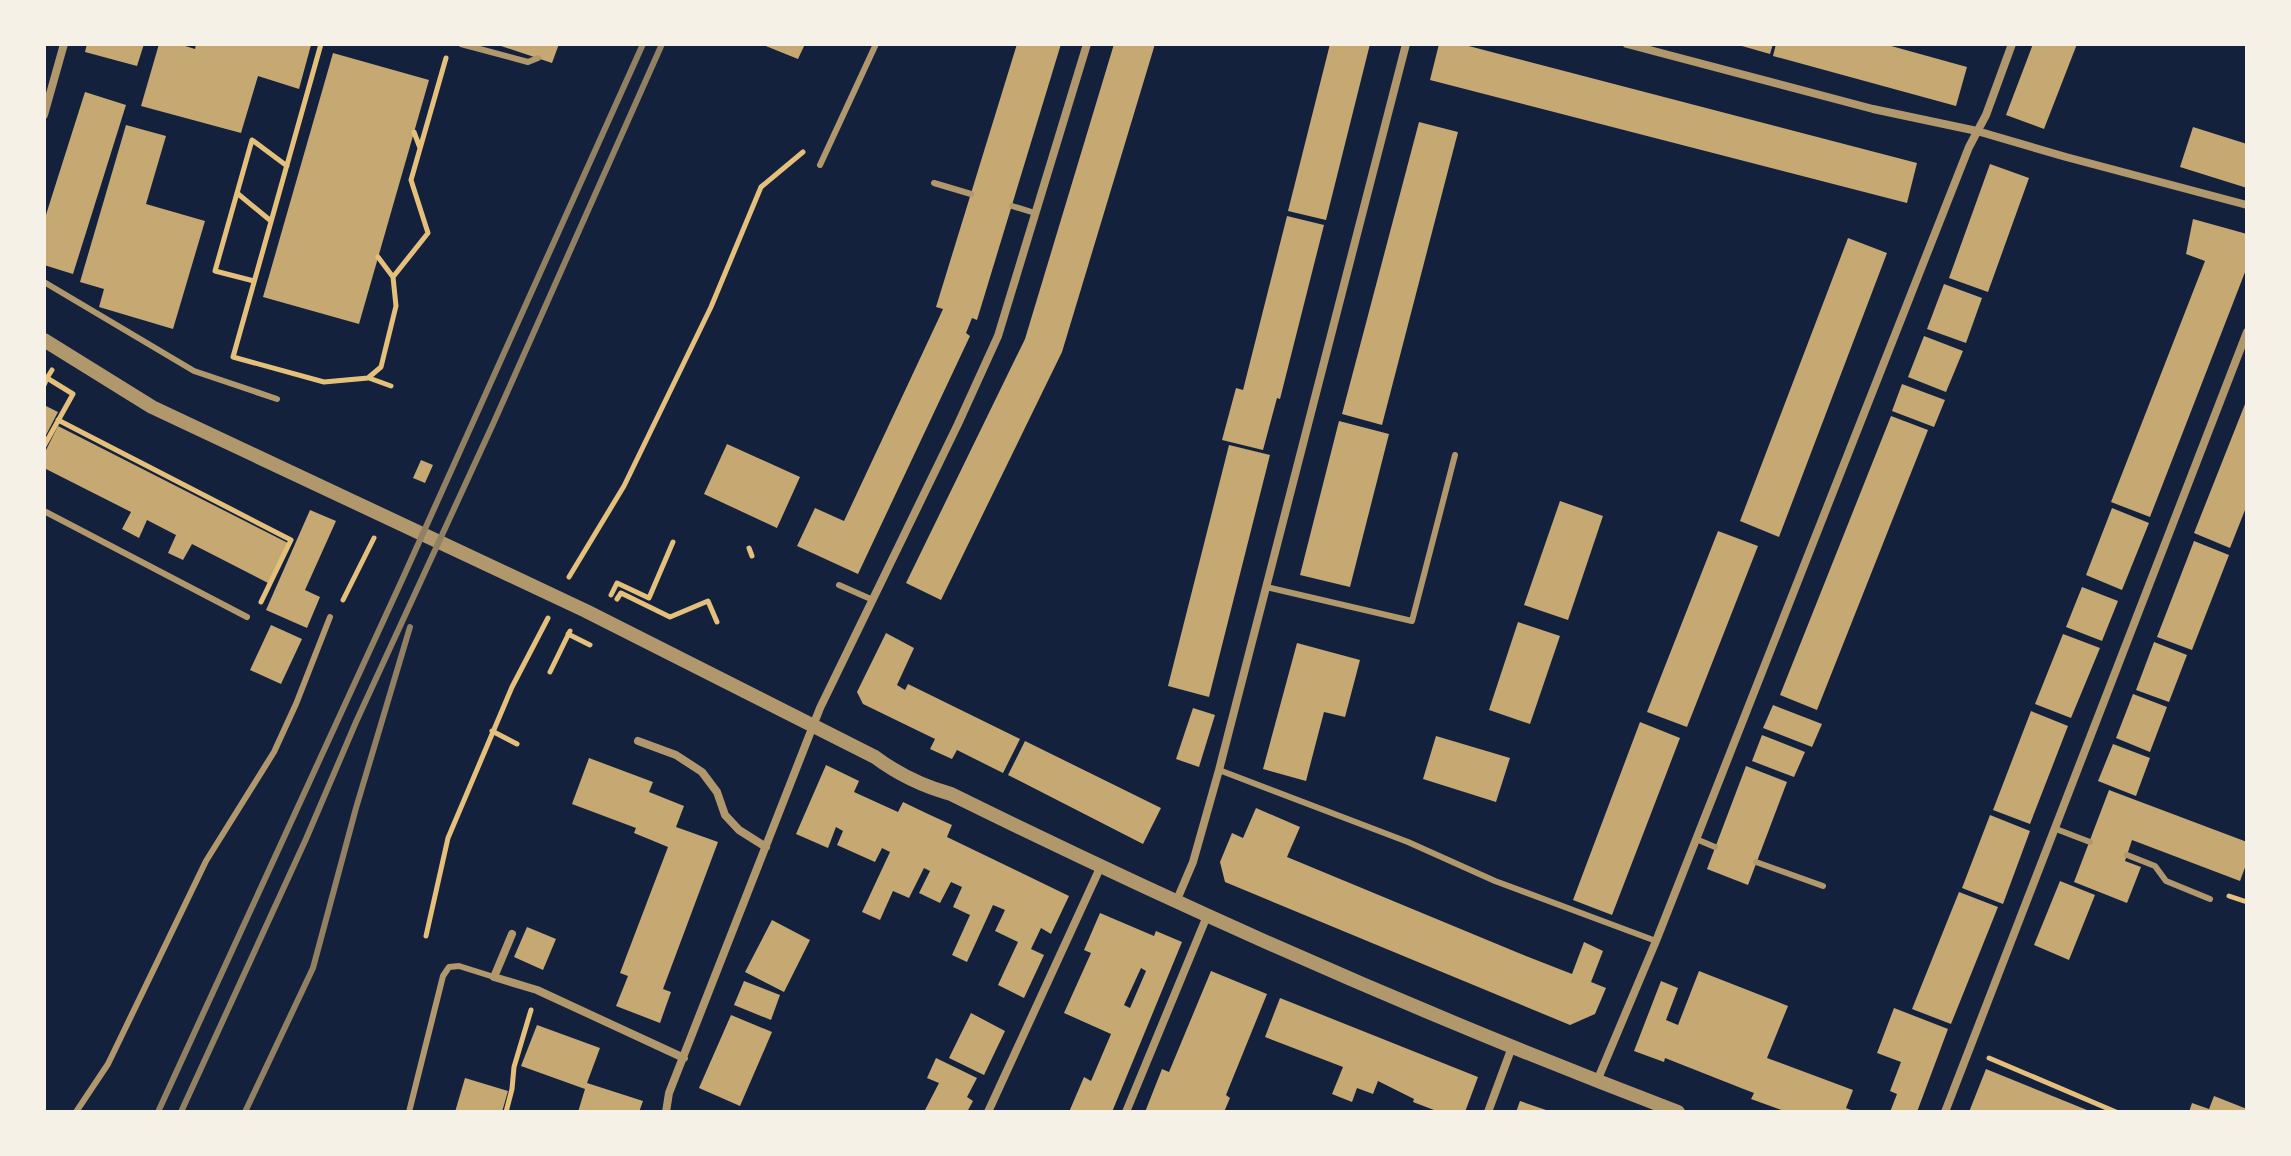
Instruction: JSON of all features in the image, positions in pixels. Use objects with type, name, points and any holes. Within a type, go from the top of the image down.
[{"type":"street","points":[[44,115],[64,44]]},
{"type":"street","points":[[666,1112],[669,1093],[813,727],[998,336],[1087,44]]},
{"type":"street","points":[[1176,902],[1193,862],[1219,770],[1406,44]]},
{"type":"street","points":[[1627,44],[1873,109],[1977,131],[2247,205]]},
{"type":"street","points":[[1597,1081],[1656,941],[2012,44]]},
{"type":"street","points":[[1945,1112],[2247,332]]},
{"type":"street","points":[[44,340],[152,407],[583,610],[875,757],[927,788],[951,794],[1100,868],[1207,916],[1512,1047],[1678,1112]]},
{"type":"street","points":[[638,741],[676,755],[702,772],[717,792],[725,815],[739,830],[766,847]]},
{"type":"street","points":[[676,755],[681,744]]},
{"type":"street","points":[[988,1112],[1100,868]]},
{"type":"street","points":[[1126,1112],[1207,916]]},
{"type":"street","points":[[512,934],[494,977],[537,990],[684,1058]]},
{"type":"street","points":[[1488,1112],[1512,1047]]},
{"type":"lane","points":[[461,44],[528,62],[538,58]]},
{"type":"lane","points":[[820,165],[876,44]]},
{"type":"lane","points":[[934,183],[971,194]]},
{"type":"lane","points":[[1012,206],[1035,213]]},
{"type":"lane","points":[[44,282],[194,371],[277,399]]},
{"type":"lane","points":[[1266,587],[1412,621],[1455,455]]},
{"type":"lane","points":[[44,511],[247,617]]},
{"type":"lane","points":[[839,585],[873,600]]},
{"type":"lane","points":[[76,1112],[108,1064],[206,861],[274,752],[330,617]]},
{"type":"lane","points":[[1219,770],[1422,848],[1495,881],[1656,941]]},
{"type":"lane","points":[[2056,829],[2090,842]]},
{"type":"lane","points":[[1696,839],[1715,847]]},
{"type":"lane","points":[[2127,855],[2155,866],[2166,881],[2210,899]]},
{"type":"lane","points":[[1756,862],[1823,886]]},
{"type":"lane","points":[[409,1112],[443,976],[449,967],[459,966],[494,977]]},
{"type":"path","points":[[321,44],[233,357],[324,382],[368,378],[391,386]]},
{"type":"path","points":[[393,277],[428,233],[411,180],[450,44]]},
{"type":"path","points":[[414,132],[420,149]]},
{"type":"path","points":[[254,281],[215,271],[252,140],[287,166]]},
{"type":"path","points":[[568,579],[624,486],[711,307],[761,187],[810,145]]},
{"type":"path","points":[[237,193],[271,221]]},
{"type":"path","points":[[368,378],[381,367],[396,306],[393,277],[378,257]]},
{"type":"path","points":[[44,446],[73,394],[45,382]]},
{"type":"path","points":[[58,420],[291,540],[261,603],[247,596]]},
{"type":"path","points":[[611,595],[617,583],[649,598],[673,542]]},
{"type":"path","points":[[342,602],[369,547]]},
{"type":"path","points":[[749,548],[752,556]]},
{"type":"path","points":[[621,593],[670,617],[708,601],[717,622]]},
{"type":"path","points":[[426,936],[448,838],[512,687],[554,606]]},
{"type":"path","points":[[550,672],[583,610]]},
{"type":"path","points":[[568,634],[590,645]]},
{"type":"path","points":[[492,731],[517,744]]},
{"type":"path","points":[[506,1112],[514,1067],[537,990]]},
{"type":"path","points":[[1969,1049],[2116,1112]]},
{"type":"building","points":[[87,44],[144,44],[137,66],[85,52]]},
{"type":"building","points":[[159,44],[179,44],[195,49],[196,44],[311,45],[299,89],[258,76],[241,133],[141,106]]},
{"type":"building","points":[[495,44],[559,44],[552,63]]},
{"type":"building","points":[[761,44],[805,44],[798,59]]},
{"type":"building","points":[[1017,44],[1061,44],[977,320],[972,318],[966,333],[970,336],[858,574],[797,546],[815,508],[844,521],[943,309],[936,307]]},
{"type":"building","points":[[1114,44],[1155,44],[1062,352],[941,600],[906,583],[1025,339]]},
{"type":"building","points":[[1330,44],[1370,44],[1326,220],[1288,211]]},
{"type":"building","points":[[1439,44],[1461,44],[1917,163],[1907,203],[1430,80]]},
{"type":"building","points":[[1735,44],[1773,44],[1770,54]]},
{"type":"building","points":[[1776,44],[1884,44],[1967,67],[1956,106],[1773,56]]},
{"type":"building","points":[[2033,44],[2077,44],[2044,129],[2006,115]]},
{"type":"building","points":[[333,53],[429,80],[359,324],[263,297]]},
{"type":"building","points":[[85,92],[126,105],[73,274],[44,265],[44,221]]},
{"type":"building","points":[[1419,122],[1458,132],[1382,425],[1342,414]]},
{"type":"building","points":[[126,125],[166,136],[146,204],[205,221],[173,329],[99,307],[104,289],[80,282]]},
{"type":"building","points":[[2193,127],[2247,144],[2247,188],[2180,167]]},
{"type":"building","points":[[1990,164],[2029,178],[1988,292],[1949,278]]},
{"type":"building","points":[[1287,216],[1324,225],[1280,399],[1277,398],[1263,450],[1222,440],[1236,388],[1243,390]]},
{"type":"building","points":[[2193,219],[2247,234],[2247,267],[2150,517],[2111,502],[2205,261],[2186,254]]},
{"type":"building","points":[[1848,238],[1887,253],[1779,537],[1740,521]]},
{"type":"building","points":[[1944,284],[1982,298],[1966,343],[1927,329]]},
{"type":"building","points":[[1924,336],[1963,351],[1946,392],[1908,377]]},
{"type":"building","points":[[1902,384],[1945,400],[1934,427],[1892,411]]},
{"type":"building","points":[[2247,399],[2247,505],[2230,548],[2194,533]]},
{"type":"building","points":[[44,405],[58,412],[44,439]]},
{"type":"building","points":[[1891,416],[1928,430],[1817,710],[1780,695]]},
{"type":"building","points":[[1339,421],[1389,434],[1350,587],[1300,575]]},
{"type":"building","points":[[58,426],[288,543],[268,583],[192,544],[183,560],[168,553],[176,535],[147,520],[139,538],[122,529],[131,512],[44,468],[44,454]]},
{"type":"building","points":[[727,444],[800,477],[777,528],[704,494]]},
{"type":"building","points":[[1229,445],[1270,455],[1209,697],[1168,686]]},
{"type":"building","points":[[421,460],[433,465],[425,483],[413,478]]},
{"type":"building","points":[[1560,501],[1603,516],[1568,620],[1524,605]]},
{"type":"building","points":[[2112,508],[2149,523],[2122,590],[2086,575]]},
{"type":"building","points":[[310,510],[336,521],[305,590],[320,597],[307,628],[266,610]]},
{"type":"building","points":[[1718,531],[1758,546],[1687,727],[1647,712]]},
{"type":"building","points":[[2194,541],[2229,555],[2192,650],[2157,637]]},
{"type":"building","points":[[2082,587],[2118,601],[2102,641],[2066,627]]},
{"type":"building","points":[[1518,622],[1560,636],[1530,724],[1489,710]]},
{"type":"building","points":[[271,625],[302,639],[281,684],[250,670]]},
{"type":"building","points":[[886,633],[914,648],[897,685],[905,690],[908,684],[1020,739],[1003,773],[957,750],[952,759],[930,749],[935,739],[863,704],[857,692]]},
{"type":"building","points":[[2063,634],[2100,648],[2071,718],[2035,704]]},
{"type":"building","points":[[2154,642],[2187,655],[2169,702],[2136,690]]},
{"type":"building","points":[[1297,643],[1360,660],[1345,717],[1324,712],[1306,781],[1263,769]]},
{"type":"building","points":[[2133,694],[2167,707],[2150,752],[2116,738]]},
{"type":"building","points":[[1773,705],[1822,724],[1812,747],[1763,728]]},
{"type":"building","points":[[1193,708],[1215,715],[1199,767],[1176,759]]},
{"type":"building","points":[[2031,711],[2068,726],[2030,824],[1993,810]]},
{"type":"building","points":[[1640,722],[1680,738],[1612,915],[1573,900]]},
{"type":"building","points":[[1762,735],[1805,752],[1794,777],[1752,761]]},
{"type":"building","points":[[1436,736],[1510,758],[1496,802],[1423,779]]},
{"type":"building","points":[[1025,741],[1161,808],[1143,844],[1008,775]]},
{"type":"building","points":[[2113,744],[2150,758],[2136,796],[2098,781]]},
{"type":"building","points":[[589,758],[653,782],[649,792],[684,806],[676,827],[718,842],[663,989],[671,992],[660,1023],[616,1006],[628,976],[620,973],[668,847],[634,833],[636,828],[572,804]]},
{"type":"building","points":[[826,765],[859,781],[854,792],[898,812],[903,802],[952,825],[947,837],[1069,896],[1051,934],[1041,928],[1031,949],[1044,955],[1024,998],[998,985],[1018,942],[995,931],[1005,910],[993,905],[967,962],[952,955],[970,915],[953,907],[962,887],[951,882],[940,903],[919,893],[930,871],[924,868],[909,898],[893,891],[880,920],[862,912],[890,852],[882,848],[875,862],[837,845],[843,831],[836,827],[828,848],[796,834]]},
{"type":"building","points":[[1746,766],[1787,782],[1748,885],[1707,869]]},
{"type":"building","points":[[2109,790],[2247,842],[2247,862],[2240,881],[2132,840],[2125,861],[2141,867],[2127,903],[2074,882]]},
{"type":"building","points":[[1256,808],[1300,827],[1287,857],[1521,954],[1572,974],[1584,942],[1603,951],[1591,982],[1606,988],[1595,1014],[1570,1025],[1225,882],[1220,862],[1232,833],[1243,838]]},
{"type":"building","points":[[1990,815],[2030,831],[2003,904],[1962,888]]},
{"type":"building","points":[[2060,881],[2095,895],[2069,960],[2034,945]]},
{"type":"building","points":[[1959,892],[1998,907],[1951,1024],[1912,1009]]},
{"type":"building","points":[[1100,913],[1154,936],[1156,931],[1182,942],[1112,1112],[1069,1112],[1084,1077],[1091,1081],[1111,1034],[1064,1013],[1091,953],[1084,950]],"holes":[[[1141,968],[1146,971],[1130,1008],[1124,1005]]]},
{"type":"building","points":[[772,920],[810,940],[784,992],[745,972]]},
{"type":"building","points":[[527,927],[556,939],[543,970],[514,957]]},
{"type":"building","points":[[1211,971],[1267,994],[1226,1095],[1230,1098],[1224,1112],[1145,1112],[1162,1069],[1169,1072]]},
{"type":"building","points":[[1699,971],[1788,1006],[1767,1058],[1853,1090],[1846,1108],[1856,1112],[1787,1112],[1751,1099],[1754,1093],[1665,1058],[1664,1062],[1634,1051],[1661,981],[1678,988],[1666,1020],[1678,1025]]},
{"type":"building","points":[[744,981],[780,995],[771,1020],[734,1005]]},
{"type":"building","points":[[1280,998],[1478,1077],[1465,1112],[1434,1112],[1378,1081],[1373,1094],[1357,1088],[1352,1102],[1332,1094],[1343,1067],[1265,1037]]},
{"type":"building","points":[[1894,1008],[1948,1029],[1917,1112],[1890,1112],[1897,1094],[1890,1091],[1901,1062],[1877,1053]]},
{"type":"building","points":[[971,1013],[1005,1031],[984,1075],[949,1058]]},
{"type":"building","points":[[731,1015],[772,1032],[740,1106],[699,1088]]},
{"type":"building","points":[[537,1025],[600,1048],[587,1083],[643,1101],[639,1112],[578,1112],[585,1089],[521,1066]]},
{"type":"building","points":[[936,1058],[977,1078],[967,1097],[973,1101],[967,1112],[924,1112],[939,1083],[927,1078]]},
{"type":"building","points":[[1986,1069],[2092,1112],[1969,1112]]},
{"type":"building","points":[[465,1078],[508,1091],[502,1112],[455,1112]]},
{"type":"building","points":[[2214,1096],[2247,1109],[2247,1112],[2189,1112],[2192,1103],[2209,1109]]},
{"type":"building","points":[[1520,1101],[1552,1112],[1516,1112]]},
{"type":"railway","points":[[158,1112],[643,44]]},
{"type":"railway","points":[[181,1112],[662,44]]},
{"type":"railway","points":[[245,1112],[313,968],[356,808],[410,627]]}]
